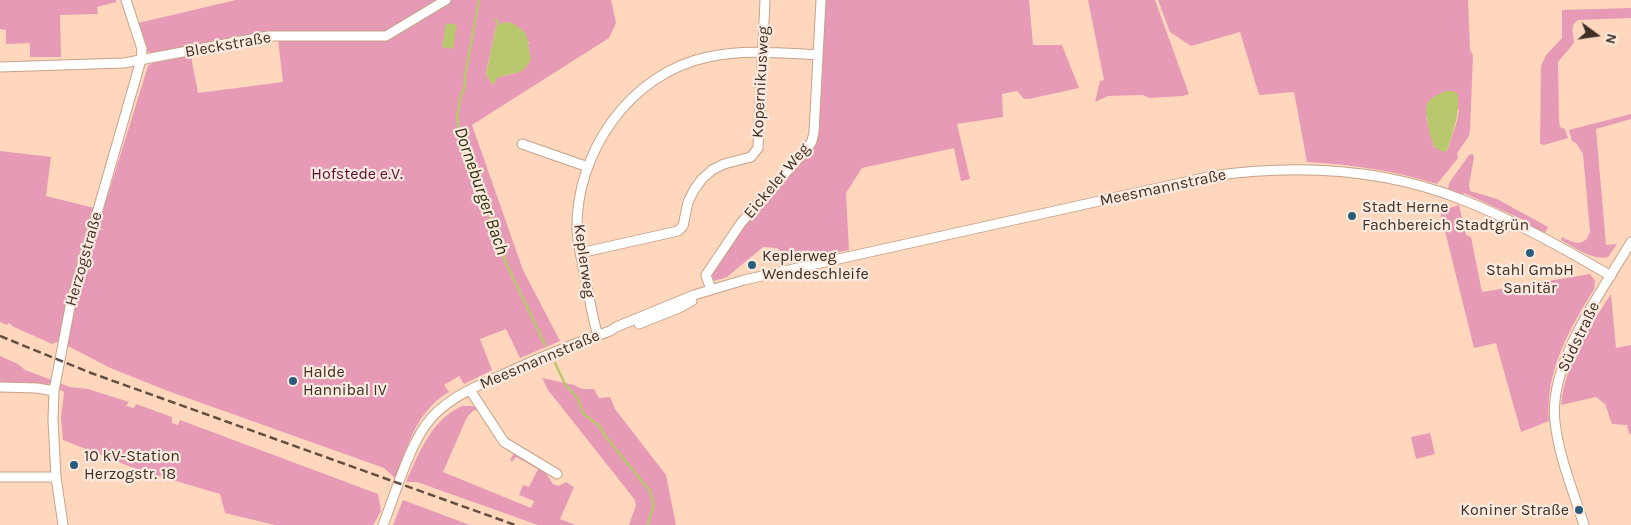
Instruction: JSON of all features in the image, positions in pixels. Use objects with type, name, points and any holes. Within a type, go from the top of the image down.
[{"type":"street","name":"Herzogstraße","points":[[64,525],[56,478],[53,420],[54,391],[73,297],[140,60],[142,49],[126,0]]},
{"type":"street","name":"Bleckstraße","points":[[0,67],[124,64],[268,36],[386,36],[446,0]]},
{"type":"street","name":"Kopernikusweg","points":[[580,253],[678,231],[683,226],[688,202],[702,178],[724,164],[751,157],[758,148],[765,0]]},
{"type":"street","name":"Eickeler Weg","points":[[707,292],[706,275],[742,223],[812,141],[821,0]]},
{"type":"street","name":"Keplerweg","points":[[598,336],[580,253],[577,231],[578,208],[588,167],[606,129],[621,108],[640,90],[664,74],[684,64],[708,57],[731,53],[818,55]]},
{"type":"street","points":[[522,144],[588,167]]},
{"type":"street","name":"Meesmannstraße","points":[[383,525],[413,449],[425,425],[450,401],[560,349],[598,336],[688,298],[782,270],[1212,176],[1251,171],[1330,170],[1374,176],[1418,186],[1462,199],[1503,218],[1611,276]]},
{"type":"street","name":"Südstraße","points":[[1584,525],[1561,452],[1555,422],[1556,393],[1562,366],[1573,341],[1631,242]]},
{"type":"street","points":[[0,387],[37,388],[54,391]]},
{"type":"street","name":"Meesmannstraße","points":[[470,390],[504,442],[557,474]]},
{"type":"street","points":[[0,477],[56,478]]},
{"type":"green space","points":[[0,0],[116,0],[116,2],[97,7],[98,14],[60,15],[61,57],[30,57],[30,43],[6,44],[6,30],[0,29]]},
{"type":"green space","name":"Hofstede e.V.","points":[[236,0],[611,0],[616,23],[609,38],[472,125],[523,270],[560,341],[520,358],[506,329],[480,339],[492,370],[464,384],[459,376],[444,385],[449,392],[428,409],[414,430],[395,478],[384,468],[168,391],[108,367],[72,348],[56,342],[52,344],[9,323],[7,325],[0,322],[0,151],[51,157],[46,196],[94,208],[93,229],[105,230],[98,227],[148,66],[154,62],[191,56],[198,93],[283,82],[278,40],[315,40],[268,34],[235,36],[188,48],[151,53],[142,49],[134,24]],"holes":[[[496,27],[529,42],[527,48],[531,58],[525,68],[496,78],[495,83],[492,84],[486,73]]]},
{"type":"green space","points":[[824,0],[1029,0],[1033,45],[1062,45],[1079,88],[1029,99],[1024,99],[1017,91],[1002,94],[1003,117],[957,124],[970,179],[961,181],[954,148],[862,168],[846,193],[849,250],[803,259],[802,257],[795,257],[795,261],[791,261],[777,248],[763,247],[727,277],[714,281],[711,272],[748,219],[810,148]]},
{"type":"green space","points":[[1088,0],[1155,0],[1189,94],[1150,98],[1142,95],[1108,96],[1095,102],[1100,81],[1104,80]]},
{"type":"green space","points":[[1158,0],[1468,0],[1470,49],[1473,56],[1469,136],[1457,153],[1458,158],[1437,184],[1373,169],[1307,162],[1294,92],[1259,95],[1240,32],[1191,46],[1170,32]],"holes":[[[1459,109],[1447,151],[1434,147],[1426,117]]]},
{"type":"green space","points":[[1631,8],[1631,18],[1578,20],[1575,22],[1573,28],[1574,43],[1558,62],[1559,121],[1560,127],[1565,129],[1568,138],[1544,145],[1540,144],[1541,66],[1546,55],[1562,38],[1562,10]]},
{"type":"green space","points":[[1631,114],[1631,119],[1596,129],[1606,245],[1617,244],[1608,257],[1596,257],[1584,253],[1561,240],[1562,237],[1579,243],[1583,242],[1590,231],[1583,154],[1576,143],[1572,141],[1569,130]]},
{"type":"green space","points":[[1473,154],[1470,191],[1497,199],[1548,227],[1545,233],[1530,226],[1530,223],[1464,193],[1462,195],[1448,189],[1449,183],[1469,155]]},
{"type":"green space","points":[[1459,205],[1466,235],[1471,237],[1482,292],[1590,274],[1595,281],[1594,289],[1568,336],[1555,368],[1551,385],[1549,421],[1521,432],[1496,343],[1474,348],[1440,211]]},
{"type":"green space","points":[[1611,294],[1616,348],[1631,345],[1631,434],[1629,434],[1627,425],[1612,424],[1605,404],[1596,397],[1561,405],[1567,375],[1579,346]]},
{"type":"green space","points":[[0,356],[18,364],[25,370],[70,387],[88,389],[129,402],[126,406],[134,408],[136,404],[172,417],[172,423],[178,425],[180,420],[378,494],[381,511],[373,525],[275,525],[225,513],[220,494],[139,470],[63,440],[61,418],[64,392],[48,383],[47,386],[0,383]]},
{"type":"green space","points":[[542,378],[574,385],[582,389],[594,389],[599,398],[610,397],[615,409],[666,475],[676,525],[629,525],[636,505],[635,500],[548,390]]},
{"type":"green space","points":[[462,406],[475,407],[480,411],[474,410],[467,417],[443,472],[531,508],[534,501],[519,495],[523,485],[529,487],[538,469],[516,457],[512,462],[510,460],[514,453],[543,469],[553,484],[559,486],[566,482],[574,487],[560,519],[575,525],[538,525],[417,482],[406,482],[427,438],[442,420]]},
{"type":"green space","points":[[1430,433],[1435,454],[1416,459],[1411,437]]},
{"type":"green space","points":[[403,500],[470,525],[393,525]]},
{"type":"shaded area","points":[[510,22],[525,33],[531,58],[522,71],[497,78],[495,83],[492,84],[486,74],[496,27],[501,23]]},
{"type":"shaded area","points":[[446,23],[457,25],[453,49],[442,47]]},
{"type":"shaded area","points":[[1446,91],[1454,91],[1458,95],[1458,102],[1454,130],[1447,151],[1444,152],[1435,147],[1432,142],[1426,107],[1431,99]]},
{"type":"waterway","name":"Dorneburger Bach","points":[[479,0],[465,85],[457,117],[460,135],[480,195],[490,214],[491,226],[498,239],[506,263],[545,345]]},
{"type":"waterway","points":[[496,19],[499,26]]},
{"type":"waterway","name":"Dorneburger Bach","points":[[555,363],[565,384],[578,399],[583,413],[600,427],[650,491],[654,505],[647,525]]},
{"type":"railway","points":[[0,336],[91,373],[515,525]]},
{"type":"place","name":"Stadt Herne Fachbereich Stadtgrün","points":[[1352,216]]},
{"type":"place","name":"Stahl GmbH Sanitär","points":[[1530,253]]},
{"type":"place","name":"Keplerweg Wendeschleife","points":[[752,265]]},
{"type":"place","name":"Halde Hannibal IV","points":[[293,381]]},
{"type":"place","name":"10 kV-Station Herzogstr. 18","points":[[74,465]]},
{"type":"place","name":"Koniner Straße","points":[[1579,510]]}]
